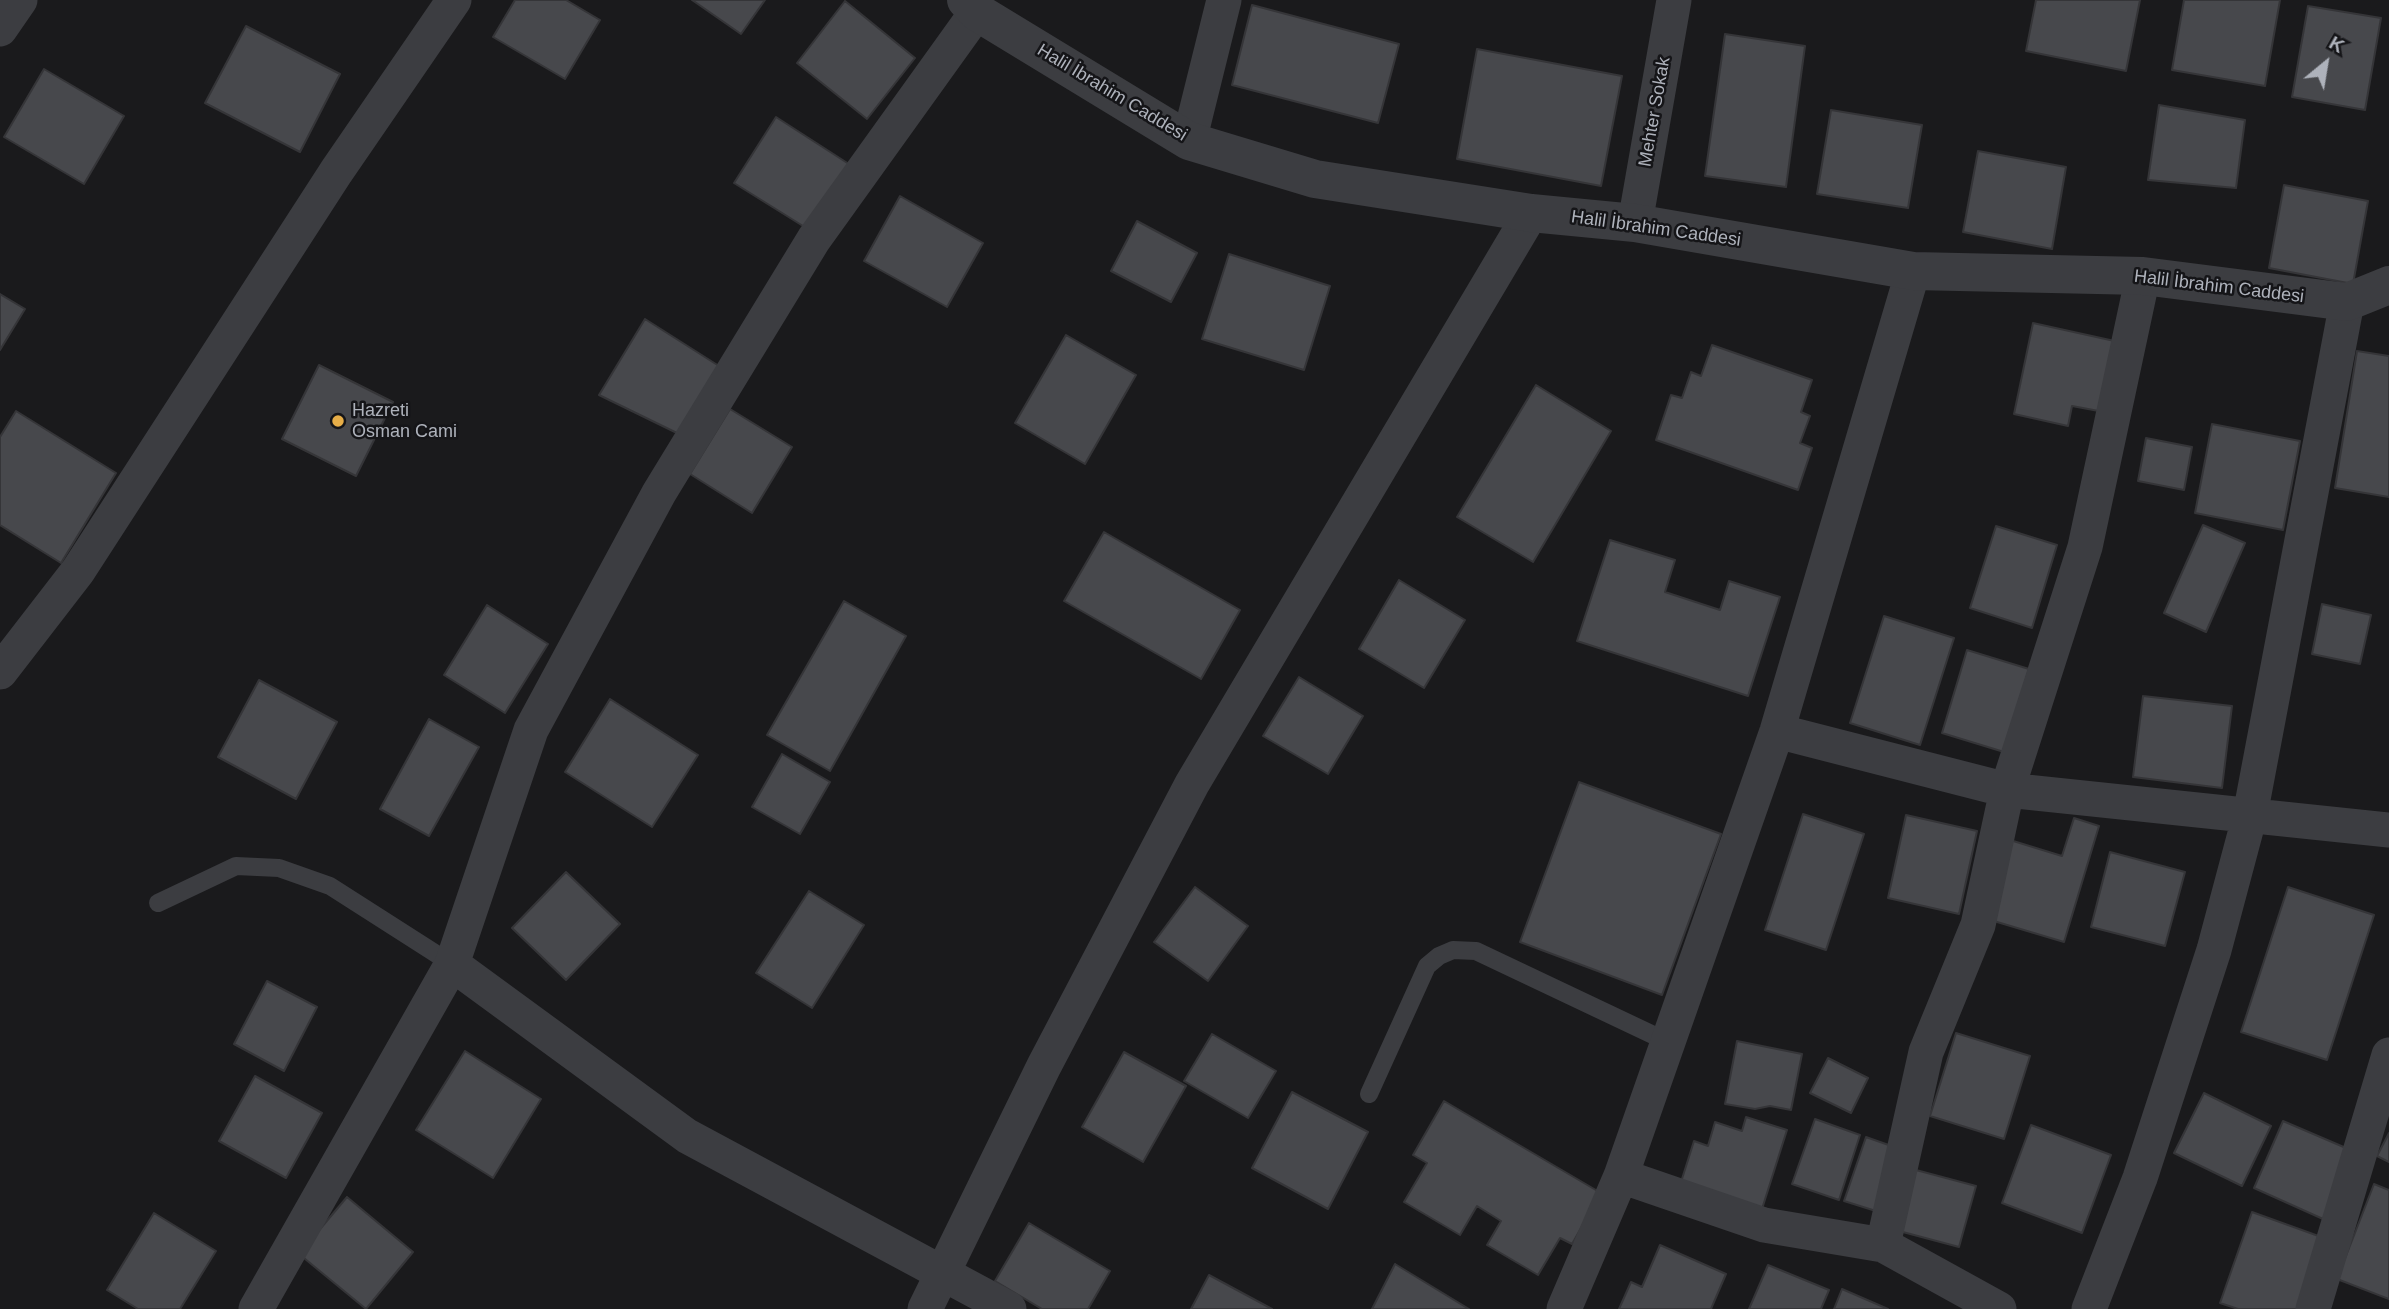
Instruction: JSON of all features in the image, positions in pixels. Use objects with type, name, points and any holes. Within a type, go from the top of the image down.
[{"type":"street","points":[[0,29],[20,0]]},
{"type":"street","points":[[0,672],[78,571],[336,172],[454,0]]},
{"type":"street","points":[[1189,141],[1224,0]]},
{"type":"street","name":"Mehter Sokak","points":[[1635,223],[1675,0]]},
{"type":"street","points":[[256,1309],[452,964],[531,730],[659,493],[814,239],[971,6]]},
{"type":"street","name":"Halil İbrahim Caddesi","points":[[971,6],[1189,141],[1315,179],[1531,213],[1635,223],[1913,271],[2143,276],[2347,302],[2389,285]]},
{"type":"street","points":[[925,1309],[1044,1066],[1192,784],[1531,213]]},
{"type":"street","points":[[1564,1309],[1621,1176],[1777,731],[1913,271]]},
{"type":"street","points":[[1883,1245],[1926,1052],[1978,925],[2007,790],[2085,547],[2143,276]]},
{"type":"street","points":[[2089,1309],[2140,1178],[2214,950],[2250,815],[2347,302]]},
{"type":"street","points":[[1777,731],[2007,790],[2389,830]]},
{"type":"street","points":[[452,964],[687,1136],[943,1276],[1009,1309]]},
{"type":"street","points":[[2313,1309],[2389,1055]]},
{"type":"street","points":[[1621,1176],[1764,1226],[1883,1245],[1999,1309]]},
{"type":"lane","points":[[158,903],[236,866],[279,868],[330,886],[452,964]]},
{"type":"lane","points":[[1369,1094],[1427,966],[1439,956],[1453,950],[1476,951],[1668,1042]]},
{"type":"building","points":[[515,0],[566,0],[600,20],[565,79],[493,37]]},
{"type":"building","points":[[692,0],[765,0],[741,34]]},
{"type":"building","points":[[2036,0],[2140,0],[2126,71],[2026,51]]},
{"type":"building","points":[[2184,0],[2280,0],[2265,86],[2172,70]]},
{"type":"building","points":[[845,1],[915,58],[867,119],[797,63]]},
{"type":"building","points":[[1252,5],[1399,44],[1378,123],[1232,85]]},
{"type":"building","points":[[2308,6],[2381,18],[2365,110],[2292,97]]},
{"type":"building","points":[[246,26],[340,74],[300,152],[205,103]]},
{"type":"building","points":[[1725,34],[1805,46],[1786,187],[1705,176]]},
{"type":"building","points":[[1477,49],[1622,76],[1601,186],[1457,159]]},
{"type":"building","points":[[44,69],[124,116],[84,184],[4,137]]},
{"type":"building","points":[[2159,105],[2245,120],[2236,188],[2148,180]]},
{"type":"building","points":[[1831,110],[1922,125],[1908,208],[1817,194]]},
{"type":"building","points":[[776,117],[852,166],[811,231],[734,183]]},
{"type":"building","points":[[1978,151],[2066,167],[2052,249],[1963,232]]},
{"type":"building","points":[[2284,185],[2368,201],[2353,284],[2269,268]]},
{"type":"building","points":[[900,196],[983,243],[947,307],[864,261]]},
{"type":"building","points":[[1137,221],[1197,253],[1171,302],[1111,271]]},
{"type":"building","points":[[1229,254],[1330,286],[1304,370],[1202,339]]},
{"type":"building","points":[[0,294],[25,309],[0,350]]},
{"type":"building","points":[[645,319],[719,366],[681,435],[599,395]]},
{"type":"building","points":[[2033,323],[2119,342],[2104,412],[2072,406],[2068,426],[2014,414]]},
{"type":"building","points":[[1066,335],[1136,375],[1085,464],[1015,423]]},
{"type":"building","points":[[1712,345],[1812,380],[1801,412],[1810,416],[1800,443],[1812,448],[1798,490],[1656,440],[1671,395],[1682,398],[1691,372],[1701,376]]},
{"type":"building","points":[[2357,351],[2389,356],[2389,497],[2335,488]]},
{"type":"building","name":"Hazreti Osman Cami","points":[[319,365],[393,402],[356,476],[282,439]]},
{"type":"building","points":[[1536,385],[1611,431],[1533,562],[1457,517]]},
{"type":"building","points":[[730,409],[792,447],[752,513],[690,474]]},
{"type":"building","points":[[16,411],[116,473],[61,563],[0,525],[0,437]]},
{"type":"building","points":[[2212,424],[2300,441],[2283,530],[2195,513]]},
{"type":"building","points":[[2146,438],[2192,447],[2184,490],[2138,481]]},
{"type":"building","points":[[2203,525],[2245,543],[2206,632],[2164,613]]},
{"type":"building","points":[[1996,526],[2057,545],[2032,628],[1970,608]]},
{"type":"building","points":[[1104,532],[1240,610],[1201,679],[1064,601]]},
{"type":"building","points":[[1610,540],[1675,560],[1665,592],[1720,610],[1729,581],[1780,597],[1748,696],[1577,641]]},
{"type":"building","points":[[1399,580],[1465,620],[1424,688],[1359,649]]},
{"type":"building","points":[[844,601],[906,636],[830,771],[767,735]]},
{"type":"building","points":[[2322,604],[2371,615],[2360,664],[2312,654]]},
{"type":"building","points":[[487,605],[548,644],[505,713],[444,675]]},
{"type":"building","points":[[1884,616],[1954,638],[1920,745],[1850,723]]},
{"type":"building","points":[[1967,650],[2029,669],[2004,752],[1942,733]]},
{"type":"building","points":[[1299,677],[1363,716],[1328,774],[1263,736]]},
{"type":"building","points":[[259,680],[337,722],[296,799],[218,757]]},
{"type":"building","points":[[2143,696],[2232,706],[2222,788],[2133,777]]},
{"type":"building","points":[[610,699],[698,755],[652,827],[565,772]]},
{"type":"building","points":[[429,719],[479,747],[429,836],[380,809]]},
{"type":"building","points":[[782,754],[830,782],[800,834],[752,807]]},
{"type":"building","points":[[1579,782],[1721,834],[1662,995],[1520,942]]},
{"type":"building","points":[[1803,814],[1864,834],[1826,950],[1765,930]]},
{"type":"building","points":[[1906,815],[1977,831],[1959,914],[1888,898]]},
{"type":"building","points":[[2074,818],[2099,826],[2064,942],[1987,919],[2010,840],[2062,856]]},
{"type":"building","points":[[2110,852],[2185,872],[2165,946],[2091,927]]},
{"type":"building","points":[[566,872],[620,924],[566,980],[512,928]]},
{"type":"building","points":[[1195,887],[1248,926],[1208,981],[1154,942]]},
{"type":"building","points":[[2288,887],[2374,915],[2327,1060],[2241,1032]]},
{"type":"building","points":[[809,891],[864,925],[812,1008],[756,973]]},
{"type":"building","points":[[267,981],[317,1007],[284,1071],[234,1044]]},
{"type":"building","points":[[1956,1033],[2030,1056],[2004,1139],[1930,1116]]},
{"type":"building","points":[[1212,1034],[1276,1071],[1248,1118],[1184,1081]]},
{"type":"building","points":[[1737,1041],[1802,1054],[1791,1110],[1770,1106],[1755,1109],[1725,1104]]},
{"type":"building","points":[[465,1051],[541,1099],[493,1178],[416,1130]]},
{"type":"building","points":[[1124,1052],[1186,1086],[1143,1162],[1082,1127]]},
{"type":"building","points":[[1828,1058],[1868,1078],[1851,1113],[1810,1093]]},
{"type":"building","points":[[255,1076],[322,1113],[286,1178],[219,1141]]},
{"type":"building","points":[[1292,1092],[1368,1132],[1328,1209],[1252,1168]]},
{"type":"building","points":[[2204,1093],[2271,1126],[2242,1186],[2174,1153]]},
{"type":"building","points":[[1444,1101],[1601,1193],[1572,1244],[1560,1238],[1538,1275],[1487,1245],[1501,1221],[1477,1206],[1460,1235],[1404,1202],[1427,1163],[1413,1155]]},
{"type":"building","points":[[1746,1117],[1787,1130],[1762,1209],[1681,1182],[1694,1141],[1708,1146],[1715,1122],[1742,1131]]},
{"type":"building","points":[[1815,1119],[1860,1135],[1839,1200],[1792,1184]]},
{"type":"building","points":[[2283,1121],[2353,1151],[2323,1219],[2254,1188]]},
{"type":"building","points":[[2031,1125],[2111,1155],[2082,1233],[2002,1203]]},
{"type":"building","points":[[2389,1133],[2389,1162],[2377,1156]]},
{"type":"building","points":[[1866,1137],[1900,1149],[1879,1212],[1844,1201]]},
{"type":"building","points":[[1916,1170],[1976,1186],[1959,1247],[1899,1231]]},
{"type":"building","points":[[2374,1184],[2389,1190],[2389,1299],[2337,1279]]},
{"type":"building","points":[[347,1197],[413,1252],[366,1309],[299,1254]]},
{"type":"building","points":[[2252,1212],[2324,1238],[2299,1309],[2238,1309],[2220,1303]]},
{"type":"building","points":[[154,1213],[216,1251],[180,1309],[138,1309],[107,1290]]},
{"type":"building","points":[[1029,1223],[1110,1271],[1088,1309],[1042,1309],[995,1281]]},
{"type":"building","points":[[1660,1245],[1726,1274],[1711,1309],[1619,1309],[1631,1282],[1642,1287]]},
{"type":"building","points":[[1395,1264],[1469,1309],[1372,1309]]},
{"type":"building","points":[[1768,1265],[1829,1290],[1821,1309],[1749,1309]]},
{"type":"building","points":[[1209,1275],[1272,1309],[1191,1309]]},
{"type":"building","points":[[1842,1289],[1888,1309],[1834,1309]]},
{"type":"place","name":"Hazreti Osman Cami","points":[[338,421]]}]
